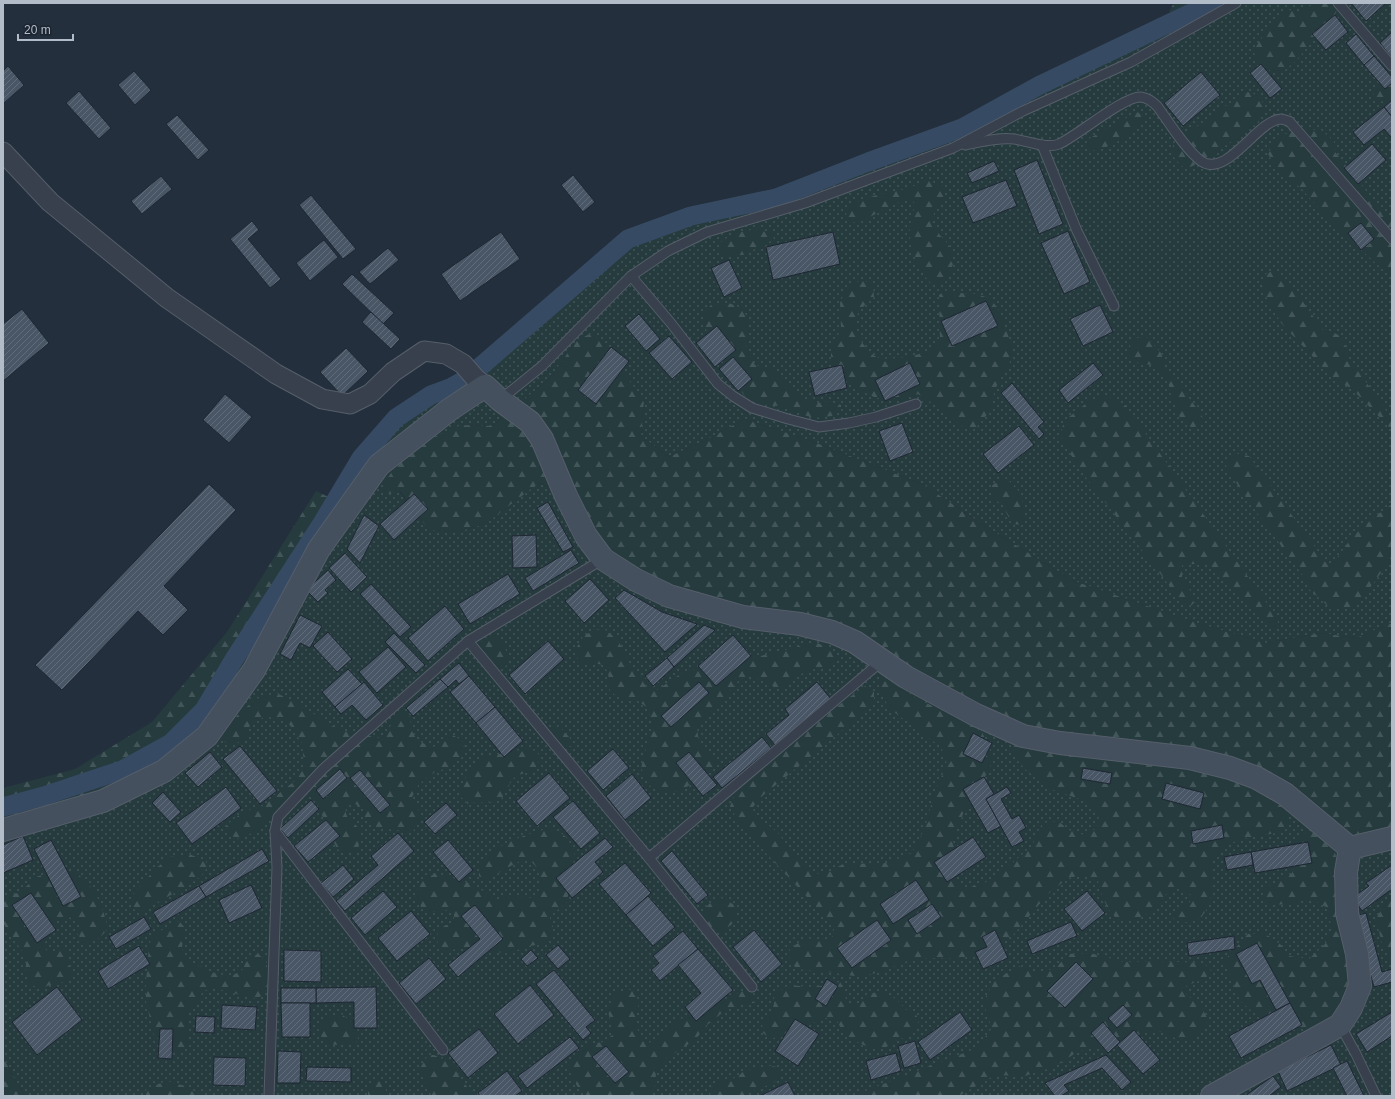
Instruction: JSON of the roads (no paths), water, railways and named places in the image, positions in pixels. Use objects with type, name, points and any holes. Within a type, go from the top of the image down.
[{"type":"street","points":[[3,152],[50,202],[167,298],[276,374],[322,400],[350,404],[370,394],[393,372],[424,351],[446,354],[463,364],[487,388],[530,422],[542,439],[572,510],[586,536],[603,559],[636,580],[669,596],[709,606],[743,617],[800,624],[832,632],[855,642],[884,660],[906,677],[976,715],[1023,736],[1060,744],[1190,758],[1230,768],[1257,778],[1285,794],[1350,848]]},
{"type":"street","points":[[3,830],[102,801],[164,771],[207,736],[254,670],[319,549],[379,465],[449,410],[487,388]]},
{"type":"street","points":[[1350,848],[1392,838]]},
{"type":"street","points":[[1212,1096],[1340,1025],[1351,1008],[1360,986],[1357,954],[1347,913],[1346,872],[1350,848]]},
{"type":"lane","points":[[953,148],[1023,111],[1131,62],[1236,3]]},
{"type":"lane","points":[[1338,3],[1392,66]]},
{"type":"lane","points":[[487,388],[542,366],[631,276],[668,251],[707,232],[804,203],[953,148],[988,140],[1006,139],[1042,145],[1057,145],[1068,140],[1084,128],[1126,102],[1139,97],[1149,99],[1157,106],[1194,156],[1203,162],[1213,164],[1231,157],[1272,122],[1280,119],[1290,121],[1392,239]]},
{"type":"lane","points":[[1042,145],[1077,231],[1114,306]]},
{"type":"lane","points":[[631,276],[670,322],[718,384],[752,408],[788,419],[819,426],[849,423],[876,417],[916,404]]},
{"type":"lane","points":[[270,1096],[277,867],[275,831],[278,817],[318,774],[386,712],[468,641],[603,559]]},
{"type":"lane","points":[[468,641],[649,858],[752,987]]},
{"type":"lane","points":[[649,858],[884,660]]},
{"type":"lane","points":[[275,831],[443,1050]]},
{"type":"lane","points":[[1340,1025],[1376,1096]]},
{"type":"waterway","points":[[3,807],[44,796],[122,770],[171,743],[204,710],[233,661],[321,525],[361,458],[396,418],[431,395],[450,388],[466,379],[628,239],[691,216],[776,198],[868,162],[962,128],[1040,85],[1212,3]]}]
